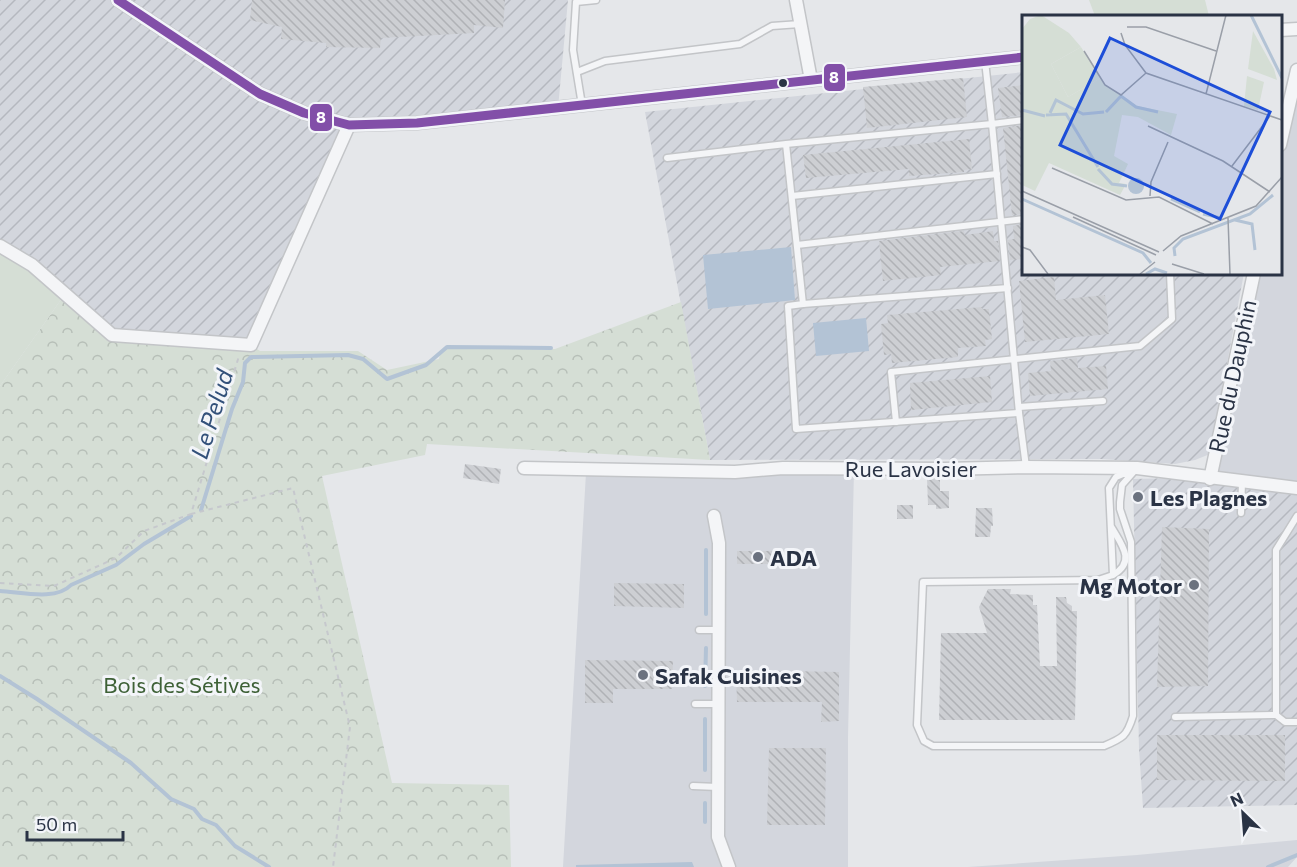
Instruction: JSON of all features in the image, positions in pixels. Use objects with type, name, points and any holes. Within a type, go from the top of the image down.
[{"type":"street","points":[[118,0],[260,94],[304,113],[349,125],[417,123],[1022,57]]},
{"type":"street","points":[[796,0],[811,80]]},
{"type":"street","points":[[1282,30],[1297,29]]},
{"type":"street","points":[[1282,140],[1297,70]]},
{"type":"street","points":[[0,246],[32,265],[112,335],[251,345],[349,125]]},
{"type":"street","name":"Rue du Dauphin","points":[[1210,479],[1254,274]]},
{"type":"street","name":"Rue Lavoisier","points":[[524,468],[735,472],[783,468],[945,469],[1026,466],[1137,468],[1297,489]]},
{"type":"street","points":[[714,516],[719,543],[718,837],[729,867]]},
{"type":"lane","points":[[582,105],[573,50],[576,2],[596,0]]},
{"type":"lane","points":[[577,72],[606,61],[740,44],[771,27],[800,24]]},
{"type":"lane","points":[[985,61],[1026,466]]},
{"type":"lane","points":[[667,158],[1022,120]]},
{"type":"lane","points":[[786,144],[803,304]]},
{"type":"lane","points":[[792,196],[997,174]]},
{"type":"lane","points":[[797,245],[1022,219]]},
{"type":"lane","points":[[896,422],[891,372],[1140,346],[1173,319],[1170,274]]},
{"type":"lane","points":[[1008,288],[788,306],[796,429],[896,422],[1103,401]]},
{"type":"lane","points":[[1113,576],[1109,488],[1116,477],[1137,468]]},
{"type":"lane","points":[[1110,525],[1123,547],[1126,563],[1124,568],[1113,576],[1098,580],[923,582],[917,725],[924,741],[933,746],[1104,746],[1121,739],[1128,730],[1133,716],[1131,542],[1120,509],[1120,502],[1122,484],[1137,468]]},
{"type":"lane","points":[[1241,513],[1242,482]]},
{"type":"lane","points":[[1276,714],[1276,550],[1297,516]]},
{"type":"lane","points":[[1288,531],[1297,531]]},
{"type":"lane","points":[[699,630],[718,630]]},
{"type":"lane","points":[[695,704],[718,704]]},
{"type":"lane","points":[[1175,717],[1276,714],[1286,722],[1297,722]]},
{"type":"lane","points":[[693,786],[718,787]]},
{"type":"path","points":[[191,514],[242,344]]},
{"type":"path","points":[[0,583],[54,585],[116,558],[144,531],[191,514],[293,488],[350,727],[333,867]]},
{"type":"shaded area","points":[[0,0],[568,0],[558,108],[349,125],[251,345],[112,335],[0,248]]},
{"type":"shaded area","points":[[1297,70],[1297,486],[1216,477],[1256,274],[1282,274],[1282,143]]},
{"type":"shaded area","points":[[1022,72],[1022,274],[1244,274],[1210,454],[1175,464],[1102,459],[710,460],[645,112]]},
{"type":"shaded area","points":[[854,469],[848,737],[848,867],[563,867],[586,473]]},
{"type":"shaded area","points":[[1216,477],[1297,486],[1297,805],[1143,808],[1139,749],[1133,479]]},
{"type":"shaded area","points":[[1297,840],[1297,857],[1288,867],[968,867],[1137,855]]},
{"type":"green space","points":[[1089,0],[1205,0],[1209,15],[1095,15]]},
{"type":"green space","points":[[0,248],[65,294],[0,386]]},
{"type":"green space","name":"Bois des Sétives","points":[[65,294],[112,335],[251,345],[260,351],[358,351],[387,370],[439,359],[440,354],[448,348],[555,349],[681,302],[710,460],[427,444],[425,455],[322,476],[392,783],[509,785],[511,867],[0,867],[0,386]]},
{"type":"water","points":[[791,247],[795,300],[708,309],[703,255]]},
{"type":"water","points":[[866,318],[869,351],[816,356],[813,323]]},
{"type":"water","points":[[692,862],[694,867],[576,867],[576,865]]},
{"type":"building","points":[[252,0],[505,0],[503,28],[474,25],[474,33],[381,38],[380,48],[326,47],[326,43],[281,39],[282,27],[250,20]]},
{"type":"building","points":[[963,78],[967,117],[867,128],[863,87]]},
{"type":"building","points":[[1022,85],[1022,115],[1002,117],[998,88]]},
{"type":"building","points":[[1022,125],[1022,214],[1012,215],[1003,128]]},
{"type":"building","points":[[969,139],[972,169],[964,170],[964,172],[909,176],[909,169],[806,178],[803,155]]},
{"type":"building","points":[[1022,224],[1022,259],[1010,260],[1008,240],[1014,239],[1013,226]]},
{"type":"building","points":[[964,231],[965,235],[993,231],[994,241],[998,241],[1000,261],[940,267],[941,275],[883,281],[879,241]]},
{"type":"building","points":[[1054,277],[1056,300],[1105,295],[1109,334],[1025,342],[1019,281]]},
{"type":"building","points":[[982,307],[982,309],[989,309],[992,339],[985,340],[986,346],[958,348],[958,357],[892,363],[891,354],[884,355],[881,324],[888,323],[887,315]]},
{"type":"building","points":[[1077,358],[1078,368],[1106,366],[1108,389],[1030,396],[1028,373],[1051,371],[1050,361]]},
{"type":"building","points":[[990,376],[992,402],[911,410],[910,383]]},
{"type":"building","points":[[465,464],[501,469],[499,484],[463,478]]},
{"type":"building","points":[[927,478],[940,478],[940,491],[949,491],[949,508],[936,509],[936,505],[928,505]]},
{"type":"building","points":[[897,505],[913,505],[913,519],[897,519]]},
{"type":"building","points":[[976,508],[992,508],[993,526],[991,526],[990,537],[975,537]]},
{"type":"building","points":[[1162,527],[1209,529],[1208,686],[1157,687]]},
{"type":"building","name":"ADA","points":[[737,551],[779,551],[778,564],[737,564]]},
{"type":"building","points":[[614,583],[684,584],[684,608],[614,606]]},
{"type":"building","points":[[988,589],[1011,589],[1010,594],[1033,595],[1033,605],[1037,605],[1040,666],[1057,666],[1056,597],[1066,597],[1067,603],[1072,606],[1072,611],[1077,611],[1075,720],[939,720],[941,633],[987,633],[979,607]]},
{"type":"building","points":[[585,660],[673,661],[672,689],[613,689],[613,703],[585,703]]},
{"type":"building","points":[[736,670],[839,672],[839,721],[821,722],[822,702],[737,702]]},
{"type":"building","points":[[1157,735],[1285,735],[1285,781],[1157,780]]},
{"type":"building","points":[[769,748],[826,748],[825,825],[767,825]]},
{"type":"waterway","name":"Le Pelud","points":[[201,510],[232,409],[243,382],[245,363],[251,357],[348,355],[363,359],[387,379],[426,365],[447,347],[551,348]]},
{"type":"waterway","name":"Le Pelud","points":[[0,591],[47,594],[65,590],[71,585],[116,565],[144,544],[191,516]]},
{"type":"waterway","points":[[706,550],[706,614]]},
{"type":"waterway","points":[[705,686],[706,648]]},
{"type":"waterway","name":"Le Pelud","points":[[0,676],[131,763],[171,799],[194,809],[202,819],[216,825],[235,846],[269,867]]},
{"type":"waterway","points":[[705,719],[705,770]]},
{"type":"waterway","points":[[705,803],[705,822]]},
{"type":"waterway","name":"Le Pelud","points":[[1268,867],[1297,855]]},
{"type":"transit line","name":"8","points":[[118,0],[260,94],[304,113],[349,125],[417,123],[1022,57]]},
{"type":"place","name":"Les Plagnes","points":[[1138,497]]},
{"type":"place","name":"ADA","points":[[758,557]]},
{"type":"place","name":"Mg Motor","points":[[1194,585]]},
{"type":"place","name":"Safak Cuisines","points":[[643,675]]}]
